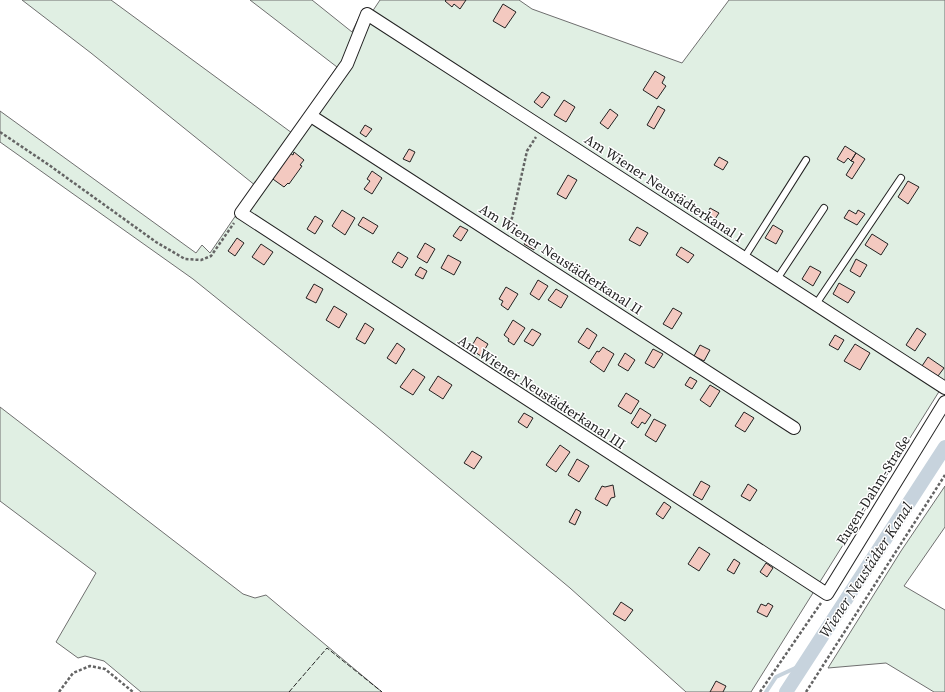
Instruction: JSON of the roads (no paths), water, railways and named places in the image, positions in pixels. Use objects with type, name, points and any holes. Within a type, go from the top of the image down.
[{"type":"street","name":"Am Wiener Neustädterkanal I","points":[[311,116],[347,64],[367,14],[945,388]]},
{"type":"street","name":"Am Wiener Neustädterkanal III","points":[[311,116],[241,213],[827,594]]},
{"type":"street","name":"Am Wiener Neustädterkanal II","points":[[311,116],[794,428]]},
{"type":"street","name":"Eugen-Dahm-Straße","points":[[827,594],[945,402]]},
{"type":"lane","points":[[744,258],[806,160]]},
{"type":"lane","points":[[816,304],[901,178]]},
{"type":"lane","points":[[777,279],[824,208]]},
{"type":"waterway","name":"Wiener Neustädter Kanal","points":[[786,692],[945,447]]},
{"type":"waterway","points":[[766,692],[776,677],[806,663]]}]
